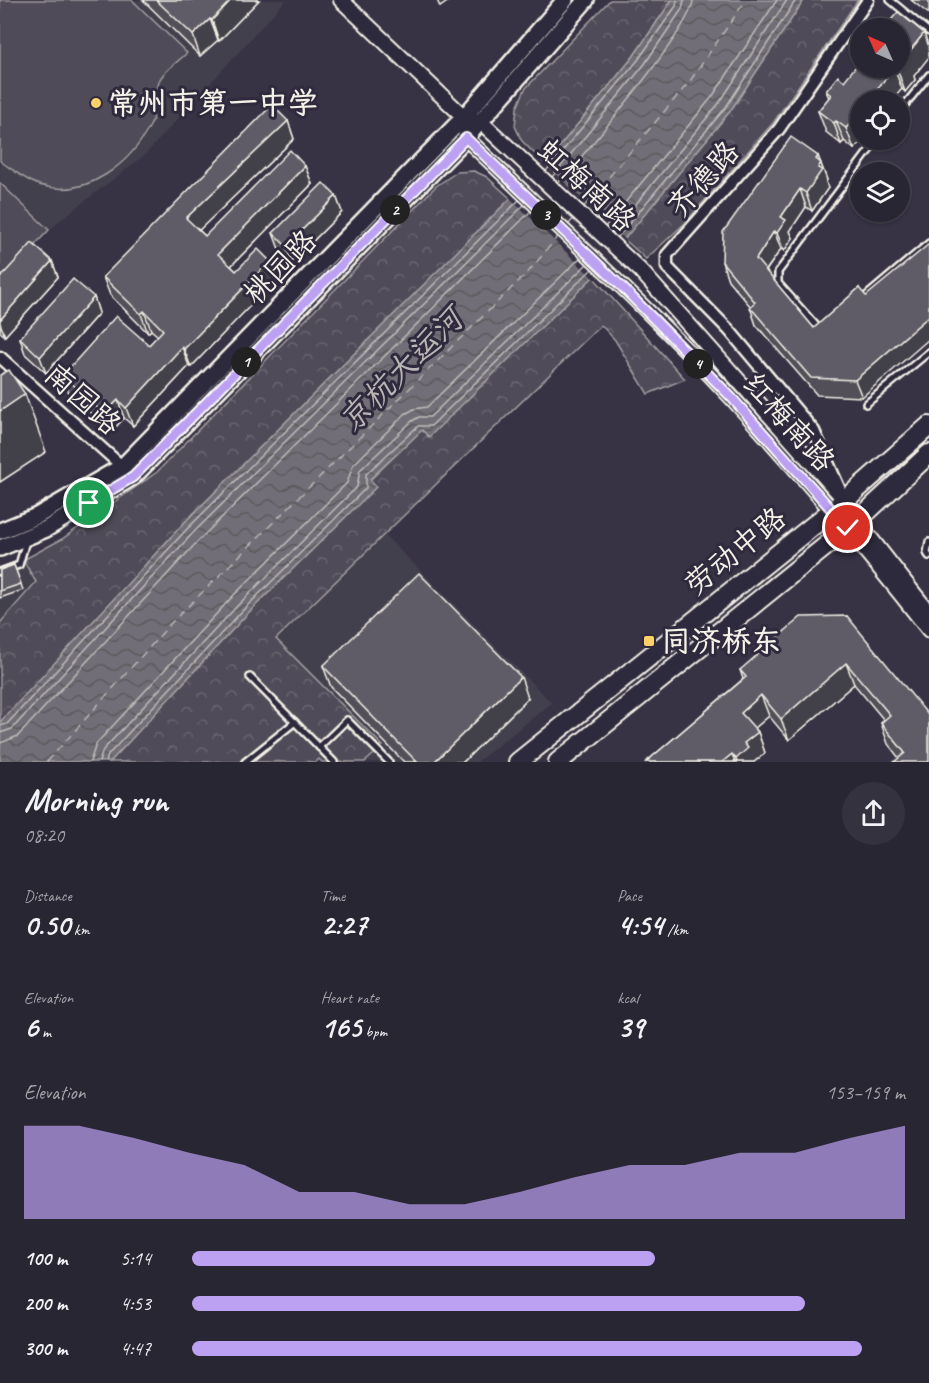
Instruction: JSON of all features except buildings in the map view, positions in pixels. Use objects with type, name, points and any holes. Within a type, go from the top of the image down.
[{"type":"main road","name":"桃园路","points":[[0,531],[37,516],[128,472],[464,117],[565,0]]},
{"type":"main road","name":"桃园路","points":[[0,548],[46,530],[128,472],[466,138],[586,0]]},
{"type":"main road","name":"劳动中路","points":[[518,762],[838,505],[929,426]]},
{"type":"main road","name":"劳动中路","points":[[558,762],[853,524],[929,454]]},
{"type":"street","points":[[341,0],[464,117],[481,122]]},
{"type":"street","name":"齐德路","points":[[838,505],[814,431],[729,330],[667,267],[667,255],[779,129],[868,0]]},
{"type":"street","points":[[464,117],[466,138]]},
{"type":"street","name":"虹梅南路","points":[[481,122],[641,272]]},
{"type":"street","name":"虹梅南路","points":[[466,138],[622,287]]},
{"type":"street","name":"红梅南路","points":[[641,272],[929,613]]},
{"type":"street","name":"红梅南路","points":[[622,287],[838,505]]},
{"type":"street","name":"南园路","points":[[0,357],[128,472]]},
{"type":"street","name":"红梅南路","points":[[853,524],[929,630]]},
{"type":"lane","points":[[890,0],[929,32]]},
{"type":"lane","points":[[910,99],[929,75]]},
{"type":"lane","points":[[822,333],[778,283],[778,272],[870,150]]},
{"type":"lane","points":[[858,303],[929,243]]},
{"type":"lane","points":[[866,404],[929,352]]},
{"type":"lane","points":[[0,572],[20,565],[28,537]]},
{"type":"lane","points":[[929,542],[927,553],[929,556]]},
{"type":"lane","points":[[250,677],[334,762]]},
{"type":"lane","points":[[319,747],[347,720],[389,762]]},
{"type":"lane","points":[[246,762],[295,722]]},
{"type":"shaded area","name":"常州市第一中学","points":[[0,0],[286,0],[145,155],[59,221],[0,283]]},
{"type":"shaded area","points":[[384,534],[552,703],[477,762],[365,762],[383,747],[276,639]]},
{"type":"shaded area","points":[[23,560],[36,582],[0,623],[0,568]]},
{"type":"green space","name":"常州市第一中学","points":[[0,0],[132,0],[187,53],[160,79],[153,118],[142,138],[132,152],[106,175],[90,183],[57,188],[34,183],[0,161]]},
{"type":"green space","points":[[610,0],[672,0],[633,57],[545,164],[522,141],[515,126],[517,108],[525,89]]},
{"type":"green space","points":[[804,0],[858,0],[773,123],[685,223],[646,259],[624,239],[731,110]]},
{"type":"green space","points":[[474,171],[487,177],[511,199],[182,525],[0,723],[0,623],[36,582],[23,560],[62,539],[157,472],[436,186],[457,172]]},
{"type":"green space","points":[[0,183],[49,230],[0,281]]},
{"type":"green space","points":[[593,277],[685,379],[648,394],[615,340],[601,325],[276,639],[383,746],[365,762],[322,762],[319,759],[316,762],[110,762],[249,612],[376,487],[370,480],[422,430],[429,436]]},
{"type":"water","name":"京杭大运河","points":[[672,0],[804,0],[731,110],[593,277],[429,437],[422,430],[370,479],[376,487],[249,612],[110,762],[0,762],[1,721],[182,525],[545,164],[633,57]]},
{"type":"pier","points":[[543,162],[627,241],[595,280],[509,197]]},
{"type":"ferry route","points":[[582,209],[690,81],[746,0]]},
{"type":"ferry route","points":[[568,225],[575,217]]},
{"type":"ferry route","points":[[47,762],[172,622],[530,270],[559,235]]},
{"type":"place","name":"常州市第一中学","points":[[96,103]]},
{"type":"place","name":"同济桥东","points":[[649,641]]},
{"type":"route","points":[[89,503],[133,477],[466,138],[622,287],[731,397],[848,528]]}]
